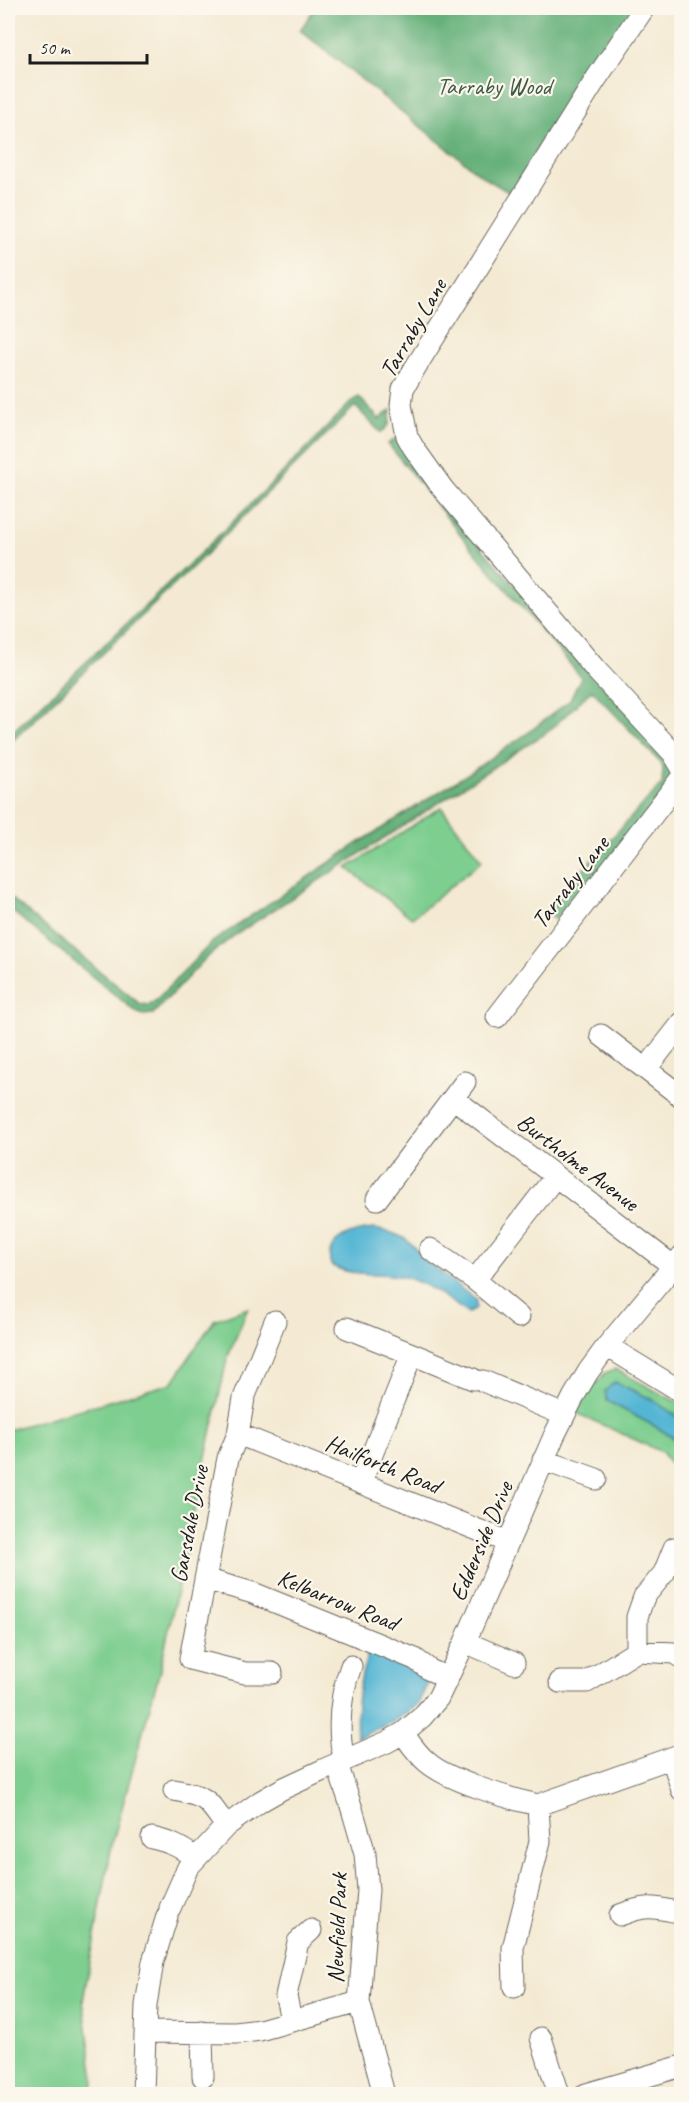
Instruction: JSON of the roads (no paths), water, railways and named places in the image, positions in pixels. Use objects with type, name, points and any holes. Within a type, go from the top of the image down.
[{"type":"street","name":"Tarraby Lane","points":[[644,8],[596,78],[415,368],[403,389],[401,405],[407,436],[443,489],[596,670],[674,753],[681,768]]},
{"type":"street","name":"Tarraby Lane","points":[[497,1017],[681,777]]},
{"type":"street","points":[[646,1069],[681,1023]]},
{"type":"street","points":[[601,1035],[681,1097]]},
{"type":"street","name":"Burtholme Avenue","points":[[377,1198],[459,1090],[555,1177],[677,1261]]},
{"type":"street","points":[[475,1280],[555,1177]]},
{"type":"street","points":[[430,1249],[475,1280],[519,1317]]},
{"type":"street","name":"Edderside Drive","points":[[144,2094],[146,2005],[153,1962],[168,1912],[188,1866],[226,1826],[261,1801],[306,1777],[403,1733],[422,1717],[438,1698],[465,1642],[564,1415],[588,1372],[607,1346],[677,1261]]},
{"type":"street","name":"Garsdale Drive","points":[[272,1673],[245,1673],[190,1659],[228,1458],[238,1434],[244,1398],[275,1321]]},
{"type":"street","points":[[347,1328],[564,1415]]},
{"type":"street","points":[[607,1346],[681,1392]]},
{"type":"street","points":[[361,1482],[412,1354]]},
{"type":"street","name":"Hailforth Road","points":[[238,1434],[508,1542]]},
{"type":"street","points":[[543,1460],[596,1479]]},
{"type":"street","points":[[637,1651],[637,1617],[644,1597],[664,1573],[674,1548]]},
{"type":"street","name":"Kelbarrow Road","points":[[205,1579],[253,1593],[415,1659],[430,1670],[448,1678]]},
{"type":"street","points":[[465,1642],[514,1663]]},
{"type":"street","points":[[560,1682],[586,1682],[637,1651],[674,1653],[681,1658]]},
{"type":"street","points":[[340,1762],[339,1722],[343,1689],[351,1666]]},
{"type":"street","points":[[403,1733],[428,1764],[440,1771],[500,1796],[538,1805],[677,1756],[681,1790]]},
{"type":"street","name":"Newfield Park","points":[[340,1762],[366,1863],[368,1890],[359,2002],[384,2094]]},
{"type":"street","points":[[174,1790],[201,1795],[210,1803],[226,1826]]},
{"type":"street","points":[[514,1987],[513,1948],[540,1841],[538,1805]]},
{"type":"street","points":[[152,1838],[172,1843],[195,1858]]},
{"type":"street","points":[[620,1915],[638,1908],[654,1908],[681,1913]]},
{"type":"street","points":[[291,2020],[286,1996],[298,1942],[311,1930]]},
{"type":"street","points":[[145,2032],[236,2033],[260,2030],[359,2002]]},
{"type":"street","points":[[202,2032],[203,2077]]},
{"type":"street","points":[[541,2038],[559,2094]]},
{"type":"street","points":[[586,2094],[681,2066]]},
{"type":"water","points":[[374,1229],[395,1234],[406,1240],[420,1256],[476,1300],[476,1309],[468,1313],[431,1289],[408,1278],[348,1272],[331,1265],[330,1256],[336,1242],[349,1234]]},
{"type":"water","points":[[615,1382],[651,1399],[681,1419],[681,1443],[607,1401],[605,1391]]},
{"type":"water","points":[[369,1650],[412,1665],[430,1678],[418,1704],[392,1722],[357,1738],[358,1694]]},
{"type":"park label","name":"Tarraby Wood","points":[[494,86]]}]
